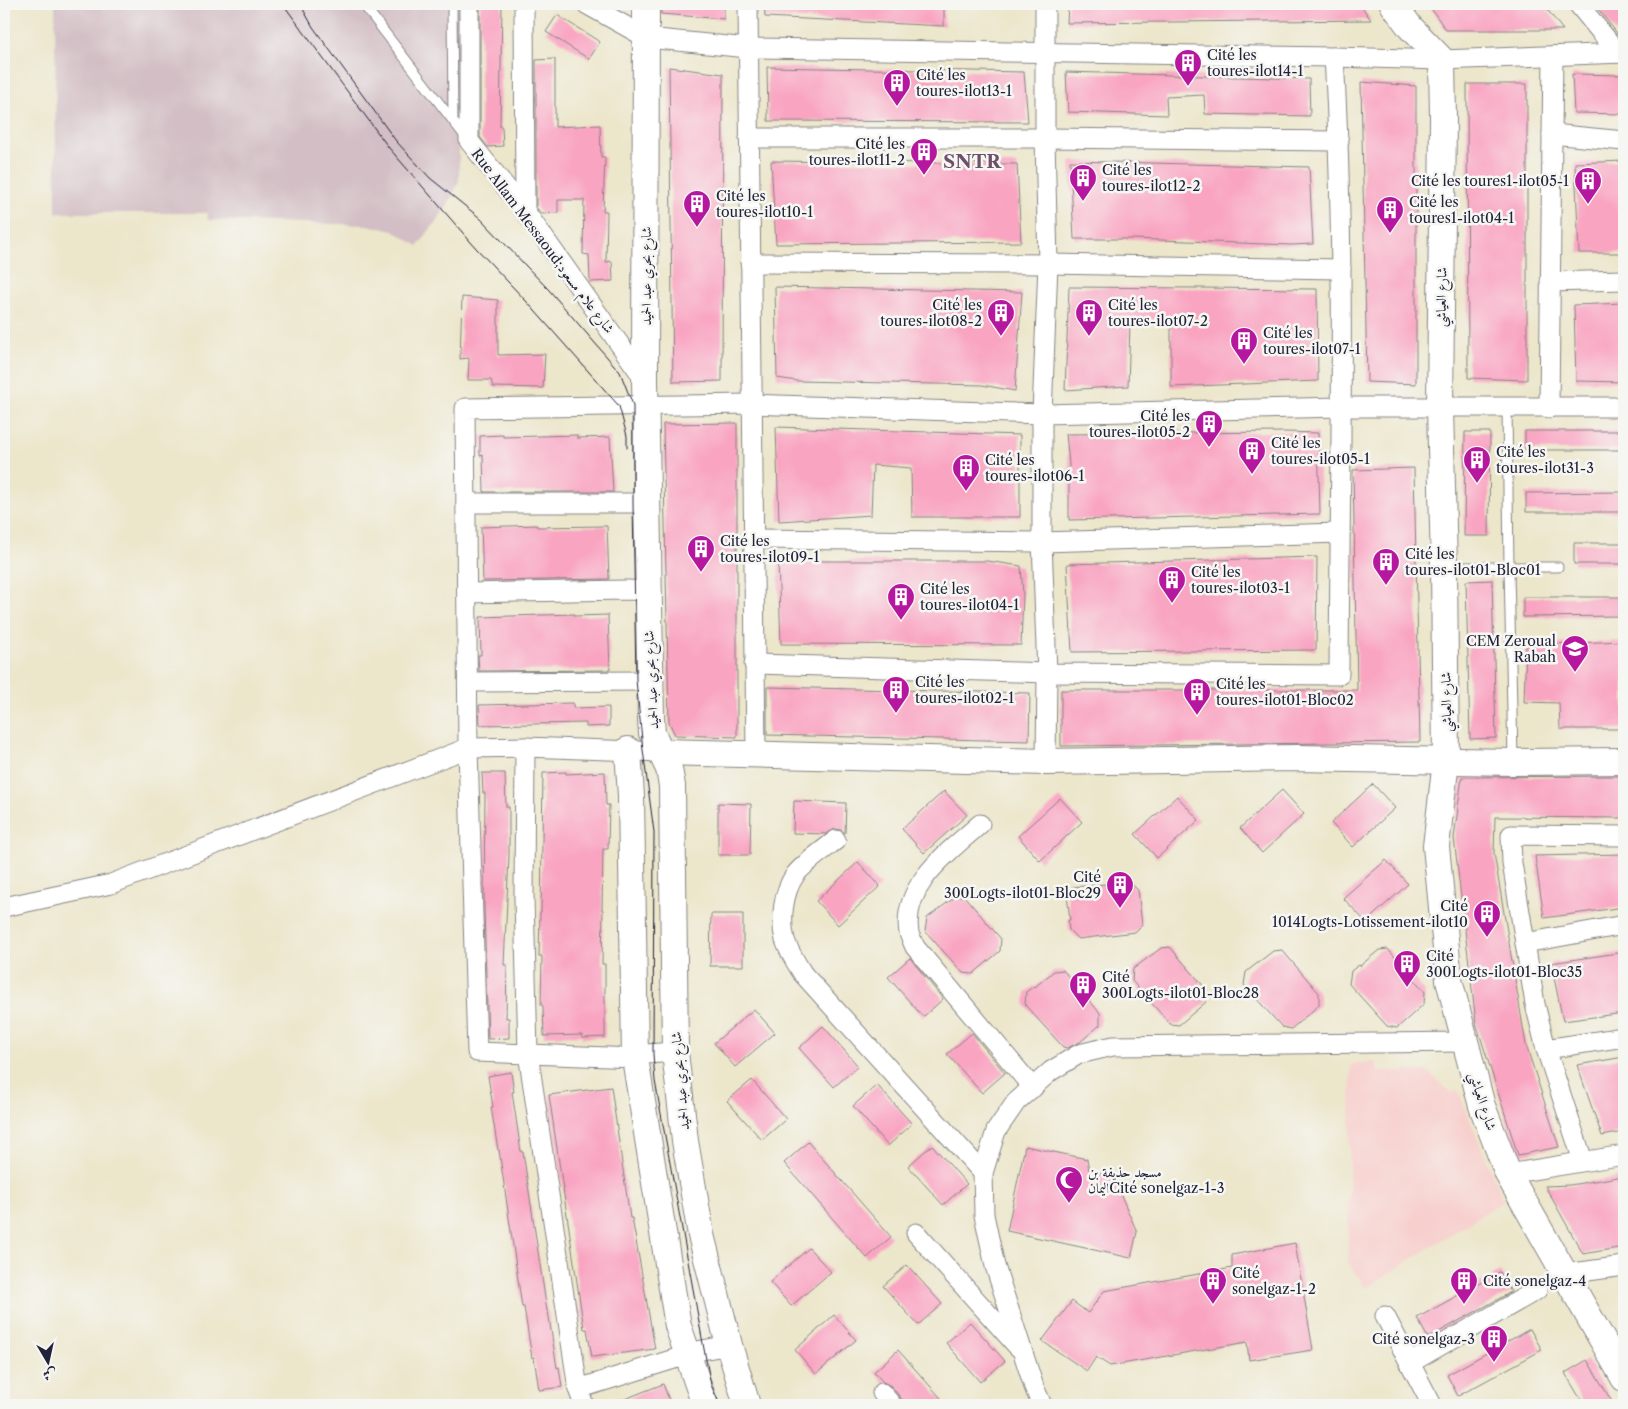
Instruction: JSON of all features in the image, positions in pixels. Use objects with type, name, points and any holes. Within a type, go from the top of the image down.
[{"type":"street","name":"Rue Allam Messaoud;شارع علام مسعود","points":[[470,4],[469,141],[525,211],[645,380]]},
{"type":"street","points":[[524,4],[525,211]]},
{"type":"street","points":[[586,4],[647,38],[748,48],[1442,60],[1621,53]]},
{"type":"street","name":"شارع بحري عبد الحميد","points":[[646,4],[645,380],[652,733],[669,768],[672,786],[675,1052],[685,1141],[701,1235],[728,1345],[747,1405]]},
{"type":"street","points":[[748,4],[756,755]]},
{"type":"street","points":[[1044,4],[1048,264],[1042,414],[1042,542],[1047,673],[1046,762]]},
{"type":"street","points":[[1393,4],[1410,27],[1442,60]]},
{"type":"street","points":[[1578,4],[1621,53]]},
{"type":"street","points":[[1549,408],[1553,56]]},
{"type":"street","points":[[754,664],[1047,673],[1339,675],[1343,407],[1339,141],[1334,57]]},
{"type":"street","name":"شارع العياشي","points":[[1442,60],[1440,407],[1446,761],[1436,846],[1449,980],[1482,1106],[1508,1174],[1624,1378]]},
{"type":"street","points":[[1552,134],[1624,140]]},
{"type":"street","points":[[749,138],[1045,138],[1339,141]]},
{"type":"street","points":[[750,264],[1048,264],[1340,270]]},
{"type":"street","points":[[1550,282],[1624,280]]},
{"type":"street","points":[[675,1052],[646,1054],[635,1058],[477,1052],[468,748],[465,408],[752,404],[1042,414],[1343,407],[1624,407]]},
{"type":"street","points":[[466,503],[647,503]]},
{"type":"street","points":[[754,539],[1042,542],[1340,533]]},
{"type":"street","points":[[467,593],[648,591]]},
{"type":"street","points":[[468,682],[650,681]]},
{"type":"street","points":[[4,908],[111,884],[468,748],[525,747],[1046,762],[1297,758],[1514,762],[1624,761]]},
{"type":"street","points":[[525,747],[524,898],[528,1053],[581,1397],[697,1350],[728,1345]]},
{"type":"street","points":[[628,750],[631,796],[635,1058],[678,1326],[705,1405]]},
{"type":"street","points":[[980,824],[931,869],[916,890],[909,912],[909,933],[915,947],[1033,1088]]},
{"type":"street","points":[[1583,1161],[1546,1049],[1535,1004],[1512,863],[1511,835],[1624,836]]},
{"type":"street","points":[[836,840],[796,874],[788,889],[784,904],[783,922],[785,938],[791,955],[803,974],[983,1173]]},
{"type":"street","points":[[1525,942],[1624,925]]},
{"type":"street","points":[[1546,1049],[1624,1037]]},
{"type":"street","points":[[1042,1405],[995,1266],[984,1215],[983,1173],[996,1131],[1016,1102],[1051,1071],[1079,1054],[1113,1046],[1465,1042]]},
{"type":"street","points":[[1508,1174],[1624,1154]]},
{"type":"street","points":[[916,1233],[1023,1353]]},
{"type":"street","points":[[1566,1274],[1624,1266]]},
{"type":"street","points":[[1410,1363],[1537,1290]]},
{"type":"street","points":[[1385,1316],[1432,1405]]},
{"type":"lane","points":[[363,4],[469,141]]},
{"type":"lane","points":[[452,4],[452,121]]},
{"type":"lane","points":[[1508,408],[1509,568],[1514,762]]},
{"type":"lane","points":[[1444,567],[1558,567]]},
{"type":"shaded area","points":[[55,4],[459,4],[459,181],[448,205],[418,246],[394,231],[367,225],[208,220],[207,213],[56,213]]},
{"type":"shaded area","points":[[1377,1062],[1377,1072],[1427,1071],[1451,1093],[1458,1090],[1503,1201],[1366,1288],[1348,1262],[1351,1064]]},
{"type":"building","points":[[480,4],[502,4],[500,127],[502,127],[503,146],[488,147],[480,137]]},
{"type":"building","points":[[661,4],[724,4],[724,19],[661,14]]},
{"type":"building","points":[[764,4],[944,4],[944,26],[765,17]]},
{"type":"building","points":[[1068,4],[1360,4],[1371,20],[1067,23]]},
{"type":"building","points":[[1428,4],[1543,4],[1563,30],[1446,30]]},
{"type":"building","points":[[1594,4],[1624,4],[1624,42]]},
{"type":"building","points":[[557,15],[600,42],[589,59],[546,32]]},
{"type":"building","points":[[555,59],[555,127],[600,125],[601,157],[605,157],[603,211],[607,211],[606,262],[612,261],[613,281],[590,282],[589,255],[583,254],[584,200],[558,200],[558,213],[541,214],[536,207],[536,60]]},
{"type":"building","name":"Cité les toures-ilot10-1","points":[[669,67],[723,74],[722,381],[673,382]]},
{"type":"building","name":"Cité les toures-ilot13-1","points":[[767,67],[1024,72],[1028,122],[768,121]]},
{"type":"building","name":"Cité les toures-ilot14-1","points":[[1066,72],[1309,79],[1310,116],[1205,114],[1204,95],[1166,97],[1167,115],[1068,112]]},
{"type":"building","points":[[1572,74],[1624,75],[1624,114],[1574,113]]},
{"type":"building","name":"Cité les toures1-ilot04-1","points":[[1361,82],[1416,86],[1416,384],[1367,382]]},
{"type":"building","points":[[1467,84],[1527,84],[1527,380],[1468,378]]},
{"type":"building","points":[[771,161],[1017,164],[1021,242],[776,244]]},
{"type":"building","points":[[1070,161],[1309,167],[1313,244],[1074,239]]},
{"type":"building","name":"Cité les toures1-ilot05-1","points":[[1624,161],[1624,253],[1579,253],[1575,163]]},
{"type":"building","points":[[775,287],[1022,292],[1015,391],[982,385],[797,381],[777,378]]},
{"type":"building","name":"Cité les toures-ilot07-2","points":[[1069,287],[1317,289],[1318,381],[1171,387],[1171,324],[1130,324],[1128,386],[1065,390]]},
{"type":"building","points":[[462,297],[498,300],[498,355],[545,354],[543,388],[493,387],[491,380],[468,380],[469,358],[460,359]]},
{"type":"building","points":[[1624,303],[1624,382],[1576,381],[1574,305]]},
{"type":"building","name":"Cité les toures-ilot09-1","points":[[737,423],[737,737],[675,735],[669,722],[663,424]]},
{"type":"building","name":"Cité les toures-ilot06-1","points":[[776,427],[1020,435],[1020,517],[912,517],[911,468],[873,465],[871,515],[779,521]]},
{"type":"building","points":[[1525,431],[1624,431],[1624,450],[1525,450]]},
{"type":"building","name":"Cité les toures-ilot31-3","points":[[1465,432],[1490,432],[1489,536],[1464,536]]},
{"type":"building","points":[[1318,433],[1320,514],[1069,520],[1069,464],[1066,434]]},
{"type":"building","points":[[503,435],[503,437],[577,435],[577,438],[610,437],[613,492],[484,492],[483,455],[480,456],[480,436]]},
{"type":"building","points":[[1414,468],[1420,742],[1061,746],[1061,690],[1357,690],[1353,470]]},
{"type":"building","points":[[1624,492],[1624,512],[1526,512],[1526,493]]},
{"type":"building","points":[[537,525],[537,527],[607,526],[609,579],[483,581],[481,527]]},
{"type":"building","points":[[1574,543],[1624,543],[1624,564],[1574,564]]},
{"type":"building","name":"Cité les toures-ilot03-1","points":[[1317,557],[1316,650],[1072,652],[1067,564]]},
{"type":"building","name":"Cité les toures-ilot04-1","points":[[778,561],[987,561],[1021,566],[1023,595],[1021,645],[781,644]]},
{"type":"building","points":[[1492,580],[1496,738],[1470,739],[1466,581]]},
{"type":"building","points":[[1523,597],[1624,597],[1624,616],[1523,617]]},
{"type":"building","points":[[575,614],[575,616],[608,615],[610,670],[479,671],[478,655],[481,655],[480,617]]},
{"type":"building","name":"CEM Zeroual Rabah","points":[[1624,641],[1624,729],[1560,729],[1559,703],[1524,702],[1526,645]]},
{"type":"building","name":"Cité les toures-ilot02-1","points":[[767,687],[1030,693],[1029,741],[767,735]]},
{"type":"building","points":[[573,703],[573,708],[609,707],[609,726],[586,727],[586,723],[480,725],[479,705]]},
{"type":"building","points":[[566,772],[566,774],[605,772],[606,805],[609,805],[608,849],[603,849],[602,964],[605,964],[605,1037],[582,1038],[582,1035],[544,1036],[543,1006],[541,1005],[542,956],[539,956],[543,773]]},
{"type":"building","points":[[482,773],[505,773],[506,807],[509,807],[509,856],[504,965],[507,965],[506,1018],[509,1018],[509,1038],[488,1039],[484,909],[485,793],[483,793]]},
{"type":"building","name":"Cité 1014Logts-Lotissement-ilot10","points":[[1624,776],[1624,818],[1495,817],[1494,853],[1526,1045],[1559,1147],[1518,1155],[1476,1023],[1454,838],[1462,777]]},
{"type":"building","points":[[1373,784],[1395,808],[1353,847],[1331,823]]},
{"type":"building","points":[[1282,790],[1304,814],[1262,853],[1240,828]]},
{"type":"building","points":[[944,791],[967,815],[924,853],[902,829]]},
{"type":"building","points":[[1177,796],[1199,820],[1157,858],[1135,834]]},
{"type":"building","points":[[1060,798],[1082,822],[1040,861],[1018,836]]},
{"type":"building","points":[[794,801],[846,803],[845,833],[835,829],[826,834],[793,833]]},
{"type":"building","points":[[718,803],[751,804],[750,855],[718,855]]},
{"type":"building","points":[[1624,854],[1624,907],[1544,918],[1535,856]]},
{"type":"building","points":[[1386,860],[1408,884],[1366,922],[1343,898]]},
{"type":"building","points":[[858,862],[880,886],[838,925],[816,901]]},
{"type":"building","name":"Cité 300Logts-ilot01-Bloc29","points":[[1129,882],[1138,890],[1142,925],[1135,932],[1078,939],[1069,930],[1068,920],[1070,920],[1067,895],[1072,887]]},
{"type":"building","points":[[964,896],[1001,939],[1000,951],[973,974],[963,973],[925,931],[927,918],[955,897]]},
{"type":"building","points":[[711,914],[743,914],[743,966],[710,966]]},
{"type":"building","points":[[1170,947],[1207,990],[1206,1002],[1179,1025],[1170,1024],[1132,981],[1133,969],[1161,948]]},
{"type":"building","name":"Cité 300Logts-ilot01-Bloc35","points":[[1388,949],[1425,992],[1424,1004],[1397,1028],[1387,1026],[1349,984],[1351,971],[1379,950]]},
{"type":"building","points":[[1282,950],[1319,993],[1319,1005],[1291,1029],[1282,1027],[1244,985],[1246,972],[1273,951]]},
{"type":"building","points":[[1624,952],[1624,1013],[1563,1021],[1551,963]]},
{"type":"building","points":[[910,958],[943,999],[923,1017],[888,977]]},
{"type":"building","name":"Cité 300Logts-ilot01-Bloc28","points":[[1063,970],[1100,1013],[1100,1025],[1080,1042],[1067,1048],[1063,1047],[1025,1005],[1026,992],[1054,971]]},
{"type":"building","points":[[754,1009],[775,1033],[735,1067],[714,1043]]},
{"type":"building","points":[[823,1026],[858,1066],[834,1087],[799,1048]]},
{"type":"building","points":[[972,1033],[1005,1073],[982,1093],[947,1054]]},
{"type":"building","points":[[1624,1057],[1624,1132],[1602,1136],[1577,1065]]},
{"type":"building","points":[[511,1072],[521,1152],[523,1152],[547,1311],[562,1387],[539,1390],[524,1307],[522,1307],[491,1107],[493,1107],[488,1076]]},
{"type":"building","points":[[752,1080],[786,1119],[762,1140],[727,1101]]},
{"type":"building","points":[[877,1085],[912,1124],[888,1146],[853,1106]]},
{"type":"building","points":[[611,1087],[630,1218],[632,1218],[655,1349],[592,1357],[587,1329],[584,1329],[549,1095]]},
{"type":"building","points":[[808,1142],[891,1237],[867,1258],[784,1163]]},
{"type":"building","points":[[932,1145],[967,1184],[943,1205],[908,1166]]},
{"type":"building","name":"مسجد حذيفة بن اليمانCité sonelgaz-1-3","points":[[1025,1146],[1087,1159],[1089,1170],[1113,1177],[1137,1232],[1131,1258],[1007,1231]]},
{"type":"building","points":[[1624,1176],[1624,1247],[1583,1254],[1545,1186],[1570,1185]]},
{"type":"building","name":"Cité sonelgaz-1-2","points":[[1295,1243],[1313,1350],[1249,1360],[1247,1342],[1110,1366],[1096,1357],[1087,1371],[1042,1341],[1072,1301],[1088,1313],[1104,1291],[1232,1268],[1232,1255]]},
{"type":"building","points":[[809,1248],[831,1272],[791,1306],[770,1282]]},
{"type":"building","points":[[907,1265],[942,1304],[918,1325],[883,1286]]},
{"type":"building","name":"Cité sonelgaz-4","points":[[1500,1272],[1511,1292],[1428,1338],[1417,1318]]},
{"type":"building","points":[[834,1315],[856,1340],[816,1374],[795,1350]]},
{"type":"building","points":[[970,1322],[1005,1361],[980,1382],[946,1343]]},
{"type":"building","name":"Cité sonelgaz-3","points":[[1530,1329],[1542,1350],[1458,1396],[1447,1375]]},
{"type":"building","points":[[898,1350],[947,1405],[904,1405],[891,1386],[883,1382],[874,1372]]},
{"type":"building","points":[[1587,1360],[1614,1405],[1584,1405],[1565,1373]]},
{"type":"building","points":[[663,1384],[671,1405],[612,1405],[612,1404]]},
{"type":"tram line","points":[[283,4],[389,148],[476,248],[527,302],[619,406],[627,436],[627,448]]},
{"type":"tram line","points":[[303,4],[304,11],[313,27],[396,141],[430,178],[480,218],[549,290],[620,372],[633,405],[636,680],[654,832],[653,1054],[655,1081],[711,1385],[720,1405]]},
{"type":"place","name":"Cité les toures-ilot14-1","points":[[1188,87]]},
{"type":"place","name":"Cité les toures-ilot13-1","points":[[897,107]]},
{"type":"place","name":"Cité les toures-ilot11-2","points":[[924,176]]},
{"type":"place","name":"Cité les toures-ilot12-2","points":[[1083,202]]},
{"type":"place","name":"Cité les toures1-ilot05-1","points":[[1588,205]]},
{"type":"place","name":"Cité les toures-ilot10-1","points":[[697,228]]},
{"type":"place","name":"Cité les toures1-ilot04-1","points":[[1390,234]]},
{"type":"place","name":"Cité les toures-ilot08-2","points":[[1001,337]]},
{"type":"place","name":"Cité les toures-ilot07-2","points":[[1089,337]]},
{"type":"place","name":"Cité les toures-ilot07-1","points":[[1244,365]]},
{"type":"place","name":"Cité les toures-ilot05-2","points":[[1209,448]]},
{"type":"place","name":"Cité les toures-ilot05-1","points":[[1252,475]]},
{"type":"place","name":"Cité les toures-ilot31-3","points":[[1477,484]]},
{"type":"place","name":"Cité les toures-ilot06-1","points":[[966,492]]},
{"type":"place","name":"Cité les toures-ilot09-1","points":[[701,573]]},
{"type":"place","name":"Cité les toures-ilot01-Bloc01","points":[[1386,586]]},
{"type":"place","name":"Cité les toures-ilot03-1","points":[[1172,604]]},
{"type":"place","name":"Cité les toures-ilot04-1","points":[[901,621]]},
{"type":"place","name":"CEM Zeroual Rabah","points":[[1575,673]]},
{"type":"place","name":"Cité les toures-ilot02-1","points":[[896,714]]},
{"type":"place","name":"Cité les toures-ilot01-Bloc02","points":[[1197,716]]},
{"type":"place","name":"Cité 300Logts-ilot01-Bloc29","points":[[1120,909]]},
{"type":"place","name":"Cité 1014Logts-Lotissement-ilot10","points":[[1487,938]]},
{"type":"place","name":"Cité 300Logts-ilot01-Bloc35","points":[[1407,988]]},
{"type":"place","name":"Cité 300Logts-ilot01-Bloc28","points":[[1083,1009]]},
{"type":"place","name":"مسجد حذيفة بن اليمانCité sonelgaz-1-3","points":[[1069,1204]]},
{"type":"place","name":"Cité sonelgaz-1-2","points":[[1213,1305]]},
{"type":"place","name":"Cité sonelgaz-4","points":[[1464,1305]]},
{"type":"place","name":"Cité sonelgaz-3","points":[[1494,1363]]},
{"type":"district","name":"SNTR","points":[[972,161]]}]
